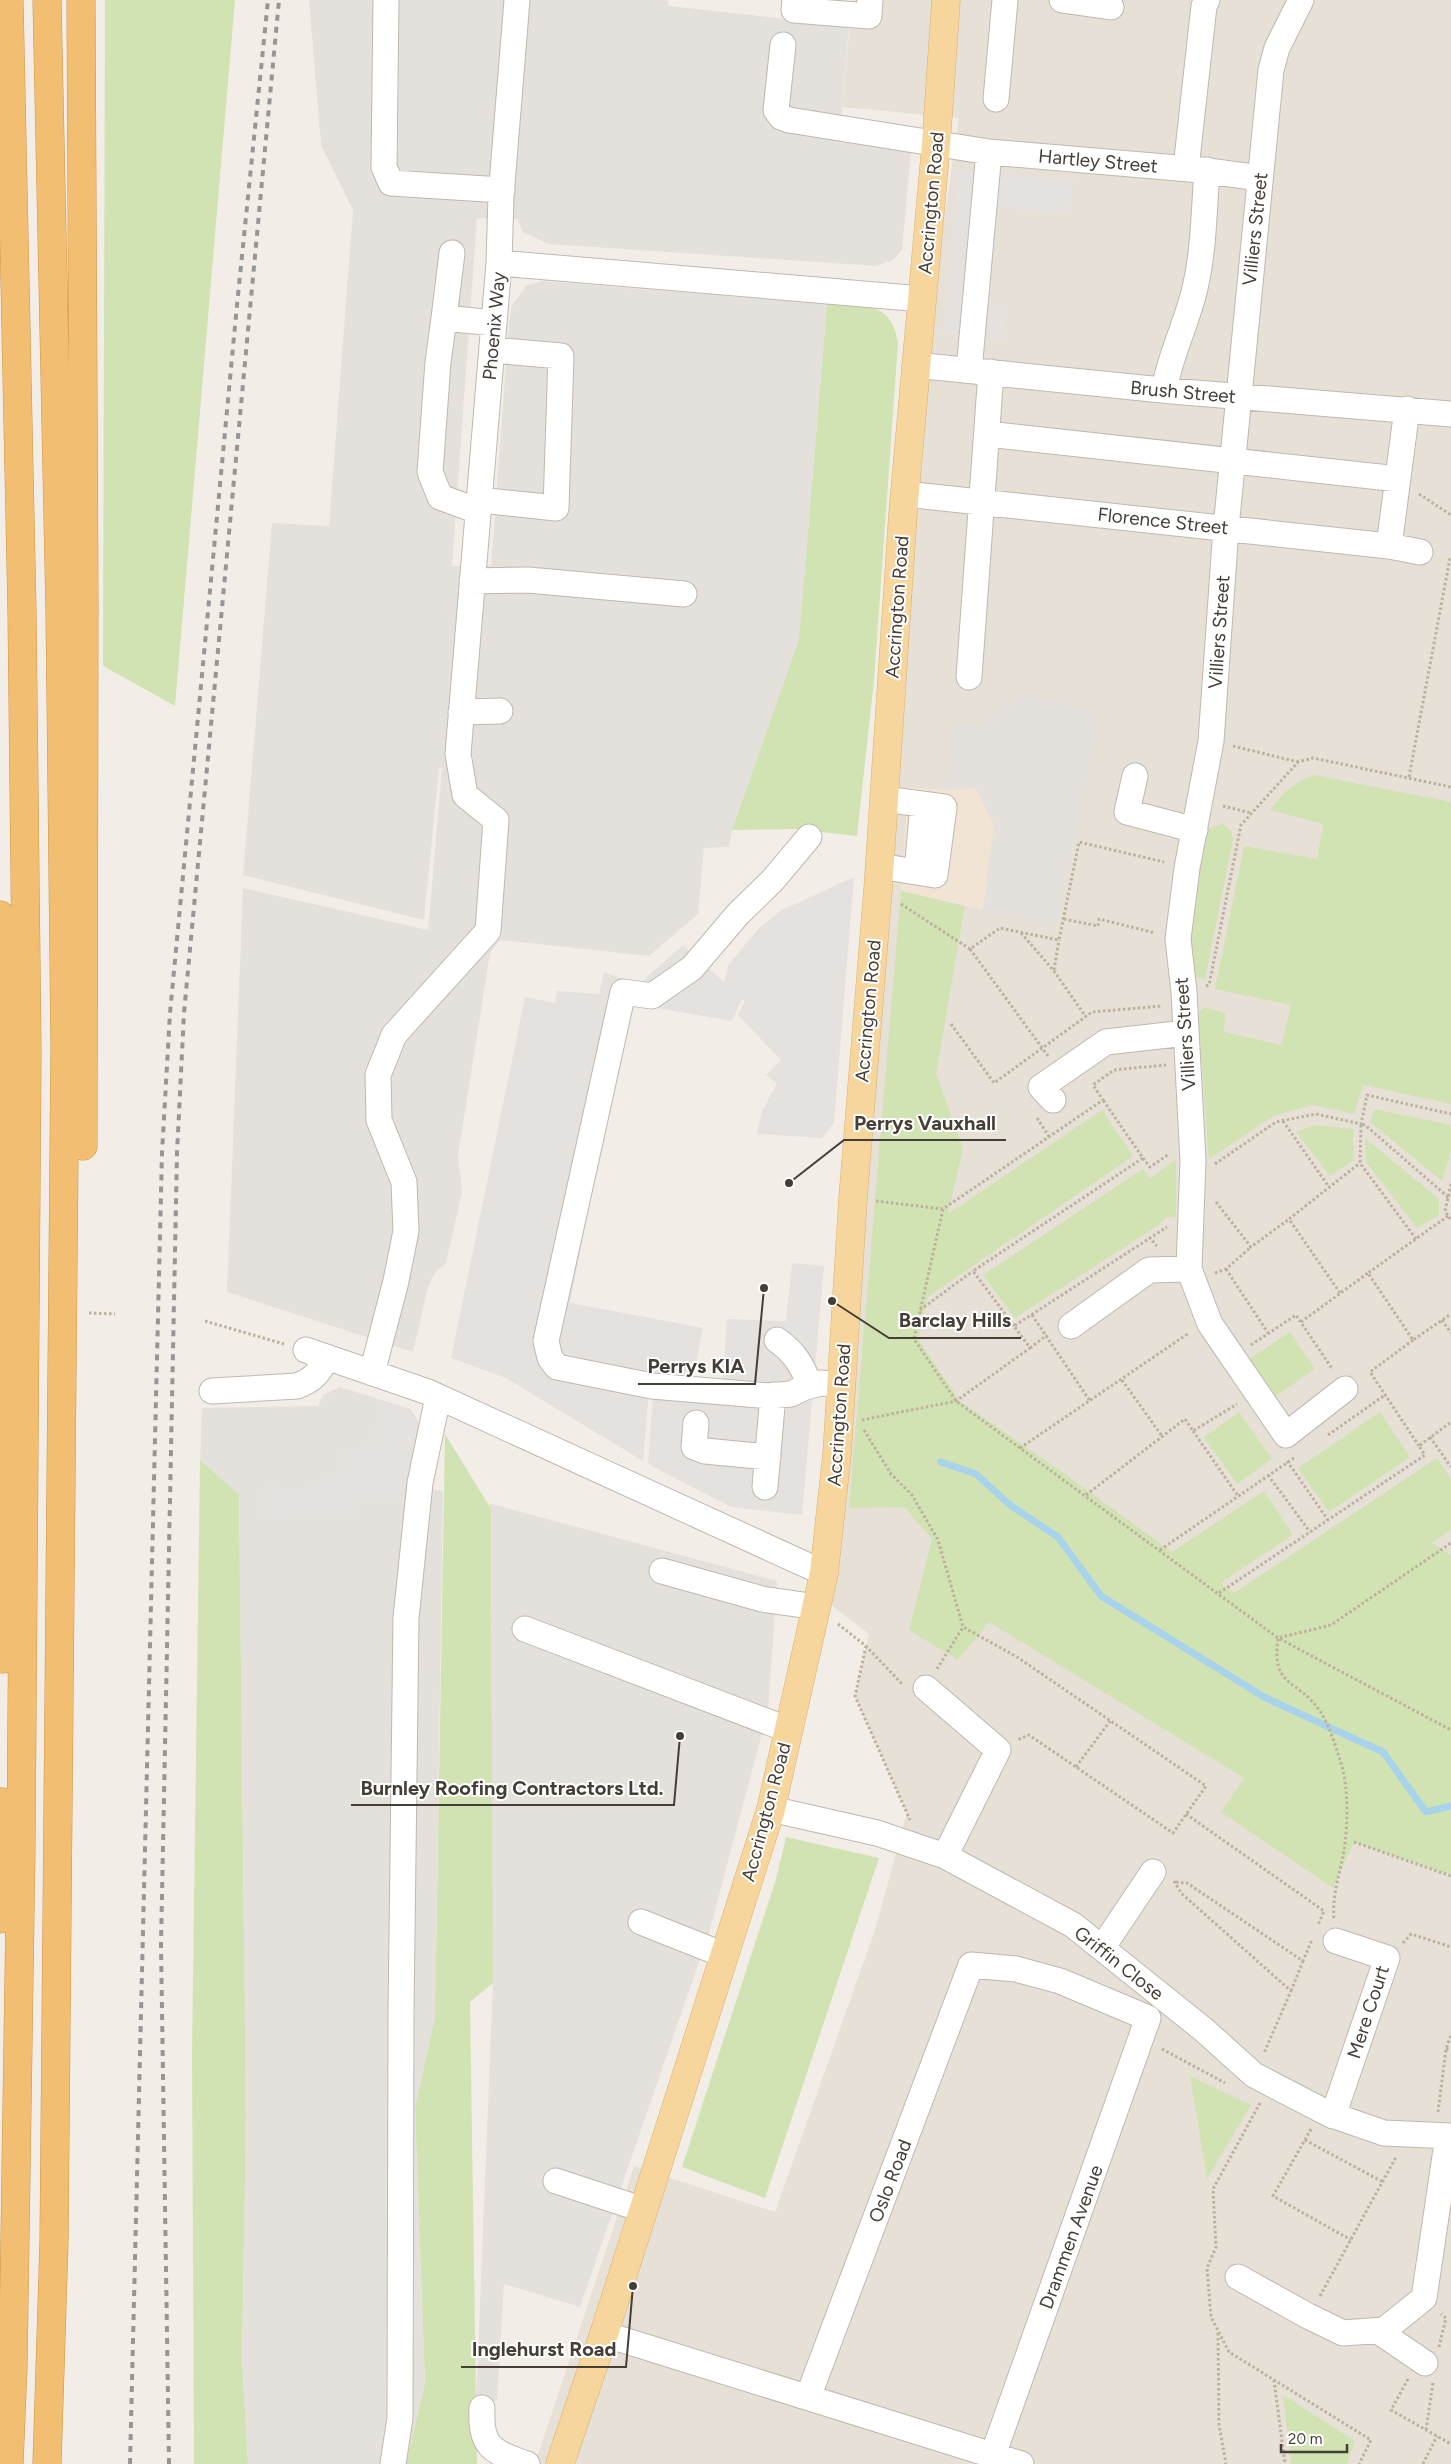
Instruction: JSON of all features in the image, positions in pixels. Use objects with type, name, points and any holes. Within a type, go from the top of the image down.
[{"type":"highway","points":[[9,0],[22,611],[27,1042],[21,1848],[13,2238],[13,2367],[9,2464]]},
{"type":"highway","points":[[47,0],[59,602],[65,1046],[54,2242],[47,2464]]},
{"type":"highway","points":[[61,1479],[74,1365],[80,1266],[84,1090],[81,0]]},
{"type":"highway","points":[[0,915],[3,1002],[5,1354],[0,1950]]},
{"type":"highway","points":[[0,2109],[3,2168],[13,2238]]},
{"type":"main road","name":"Accrington Road","points":[[560,2464],[644,2210],[771,1809],[824,1573],[837,1454],[853,1198],[880,866],[905,494],[936,145],[946,0]]},
{"type":"street","points":[[386,0],[384,167],[391,183],[502,190]]},
{"type":"street","points":[[499,263],[502,190],[517,0]]},
{"type":"street","points":[[795,5],[869,16],[870,0]]},
{"type":"street","points":[[996,100],[1005,0]]},
{"type":"street","points":[[1062,0],[1111,7]]},
{"type":"street","points":[[1164,390],[1166,375],[1190,310],[1196,286],[1196,169],[1204,6],[1207,0]]},
{"type":"street","name":"Villiers Street","points":[[1291,1446],[1208,1320],[1191,1276],[1192,1140],[1184,998],[1178,939],[1187,868],[1211,741],[1226,528],[1271,70],[1277,48],[1301,0]]},
{"type":"street","name":"Hartley Street","points":[[783,45],[776,110],[780,117],[789,120],[989,152],[1196,169],[1260,178]]},
{"type":"street","points":[[969,677],[987,434],[980,371],[989,152]]},
{"type":"street","points":[[452,253],[438,362],[430,472],[440,497],[458,505],[556,508],[561,356],[492,350]]},
{"type":"street","name":"Phoenix Way","points":[[372,1373],[396,1281],[406,1231],[404,1182],[379,1120],[378,1075],[394,1034],[488,931],[496,820],[465,795],[458,754],[499,263],[922,299]]},
{"type":"street","points":[[444,318],[494,323]]},
{"type":"street","name":"Brush Street","points":[[916,365],[1238,397],[1451,414]]},
{"type":"street","points":[[1389,546],[1407,409]]},
{"type":"street","points":[[987,434],[1398,480]]},
{"type":"street","name":"Florence Street","points":[[905,494],[1389,546],[1420,552]]},
{"type":"street","points":[[472,581],[528,580],[684,594]]},
{"type":"street","points":[[461,712],[500,711]]},
{"type":"street","points":[[1135,776],[1127,812],[1195,830]]},
{"type":"street","points":[[880,866],[921,873],[929,805],[884,800]]},
{"type":"street","points":[[809,837],[772,881],[738,914],[692,968],[652,996],[623,992],[546,1341],[550,1358],[557,1366],[568,1370],[652,1386],[773,1395],[791,1394],[821,1383],[842,1384]]},
{"type":"street","points":[[1052,1100],[1041,1087],[1106,1042],[1186,1032]]},
{"type":"street","points":[[1071,1326],[1149,1270],[1191,1276]]},
{"type":"street","points":[[777,1340],[792,1350],[801,1363],[810,1386]]},
{"type":"street","points":[[316,1354],[438,1396],[824,1573]]},
{"type":"street","points":[[212,1391],[298,1386],[310,1381],[321,1370],[316,1354]]},
{"type":"street","points":[[1291,1446],[1345,1389]]},
{"type":"street","points":[[765,1487],[773,1395]]},
{"type":"street","points":[[393,2464],[400,2418],[401,2023],[406,1618],[420,1483],[438,1396]]},
{"type":"street","points":[[696,1424],[694,1447],[705,1451],[768,1456]]},
{"type":"street","points":[[662,1571],[762,1599],[817,1607]]},
{"type":"street","points":[[525,1629],[789,1730]]},
{"type":"street","points":[[916,1688],[998,1750],[945,1856]]},
{"type":"street","name":"Griffin Close","points":[[771,1809],[877,1833],[945,1856],[1072,1925],[1204,2030],[1259,2064],[1327,2113],[1384,2133],[1444,2135]]},
{"type":"street","points":[[1102,1948],[1153,1872]]},
{"type":"street","points":[[641,1922],[724,1955]]},
{"type":"street","name":"Mere Court","points":[[1322,1935],[1387,1958],[1327,2113]]},
{"type":"street","name":"Oslo Road","points":[[808,2397],[971,1965],[1016,1969],[1060,1982],[1145,2028]]},
{"type":"street","name":"Drammen Avenue","points":[[993,2455],[1145,2028]]},
{"type":"street","points":[[1238,2277],[1343,2333],[1384,2330],[1424,2298],[1444,2135]]},
{"type":"street","points":[[556,2182],[644,2210]]},
{"type":"street","points":[[1378,2331],[1429,2372]]},
{"type":"street","points":[[604,2334],[1021,2464]]},
{"type":"street","points":[[482,2408],[483,2434],[489,2447],[498,2453],[527,2464]]},
{"type":"path","points":[[1398,480],[1451,514]]},
{"type":"path","points":[[1409,777],[1450,558]]},
{"type":"path","points":[[1211,741],[1298,762],[1313,758],[1451,787]]},
{"type":"path","points":[[951,1024],[994,1083],[1092,1012],[1184,998],[1209,985],[1241,825],[1298,762]]},
{"type":"path","points":[[1201,801],[1251,813]]},
{"type":"path","points":[[1054,971],[1079,842],[1187,868]]},
{"type":"path","points":[[902,905],[970,950],[1060,1073]]},
{"type":"path","points":[[1064,919],[1098,926],[1099,919],[1178,939]]},
{"type":"path","points":[[970,950],[1000,928],[1059,940]]},
{"type":"path","points":[[1020,932],[1054,971],[1086,1017]]},
{"type":"path","points":[[1188,1063],[1114,1070],[1093,1085],[1150,1166],[1192,1140]]},
{"type":"path","points":[[1416,1239],[1360,1163],[1361,1124],[1367,1095],[1451,1114]]},
{"type":"path","points":[[853,1198],[943,1209],[1104,1100]]},
{"type":"path","points":[[1192,1180],[1276,1122],[1316,1114],[1365,1125],[1450,1196]]},
{"type":"path","points":[[1283,1121],[1330,1187]]},
{"type":"path","points":[[920,1310],[974,1271],[1143,1158]]},
{"type":"path","points":[[1191,1276],[1226,1269],[1360,1163]]},
{"type":"path","points":[[1451,1184],[1450,1196],[1445,1211],[1451,1220]]},
{"type":"path","points":[[1212,1198],[1251,1248]]},
{"type":"path","points":[[943,1209],[914,1339],[956,1401],[1278,1638],[1451,1730]]},
{"type":"path","points":[[1300,1322],[1448,1216]]},
{"type":"path","points":[[1289,1218],[1340,1293]]},
{"type":"path","points":[[1014,1326],[1169,1226]]},
{"type":"path","points":[[1226,1269],[1268,1333]]},
{"type":"path","points":[[974,1271],[1030,1348],[956,1401],[859,1421],[891,1474],[912,1495],[938,1540],[963,1627],[1017,1657],[1206,1786],[1173,1832],[1028,1735],[998,1750]]},
{"type":"path","points":[[1368,1273],[1413,1340]]},
{"type":"path","points":[[89,1314],[115,1314]]},
{"type":"path","points":[[1219,1594],[1425,1455],[1370,1372],[1451,1314]]},
{"type":"path","points":[[1032,1315],[1090,1401]]},
{"type":"path","points":[[1233,1358],[1296,1315],[1361,1412]]},
{"type":"path","points":[[1020,1448],[1208,1320]]},
{"type":"path","points":[[1442,1320],[1451,1334]]},
{"type":"path","points":[[205,1321],[316,1354]]},
{"type":"path","points":[[1122,1380],[1162,1436]]},
{"type":"path","points":[[1193,1431],[1257,1392]]},
{"type":"path","points":[[1320,1440],[1385,1395]]},
{"type":"path","points":[[1086,1495],[1185,1419],[1238,1496]]},
{"type":"path","points":[[1419,1446],[1451,1422]]},
{"type":"path","points":[[1430,1437],[1451,1467]]},
{"type":"path","points":[[1160,1550],[1287,1462],[1291,1446]]},
{"type":"path","points":[[1291,1446],[1287,1462],[1328,1520]]},
{"type":"path","points":[[1268,1475],[1310,1532]]},
{"type":"path","points":[[1278,1638],[1331,1625],[1451,1543]]},
{"type":"path","points":[[817,1607],[916,1688],[963,1627]]},
{"type":"path","points":[[1145,2028],[1242,2091],[1259,2064],[1303,1962],[1322,1935],[1333,1905],[1344,1849],[1346,1798],[1341,1762],[1320,1711],[1280,1674],[1276,1654],[1278,1638]]},
{"type":"path","points":[[866,1646],[855,1696],[911,1821]]},
{"type":"path","points":[[1076,1767],[1110,1720]]},
{"type":"path","points":[[1186,1814],[1324,1911],[1322,1935]]},
{"type":"path","points":[[1354,1842],[1451,1876]]},
{"type":"path","points":[[1153,1872],[1176,1882],[1187,1883],[1303,1962]]},
{"type":"path","points":[[1176,1882],[1181,1892],[1291,1992]]},
{"type":"path","points":[[1387,1958],[1411,1934],[1451,1947]]},
{"type":"path","points":[[1444,2135],[1446,2049],[1451,2036]]},
{"type":"path","points":[[1446,2049],[1451,2049]]},
{"type":"path","points":[[1327,2113],[1305,2140],[1272,2196],[1351,2240]]},
{"type":"path","points":[[1308,2316],[1409,2134]]},
{"type":"path","points":[[1305,2140],[1383,2182]]},
{"type":"path","points":[[1218,2331],[1219,2425],[1226,2464]]},
{"type":"path","points":[[1426,2430],[1429,2372]]},
{"type":"path","points":[[1274,2380],[1285,2464]]},
{"type":"path","points":[[1423,2464],[1437,2436]]},
{"type":"shaded area","points":[[309,0],[668,0],[669,6],[849,26],[839,142],[911,151],[902,250],[893,260],[876,266],[548,244],[523,232],[518,219],[477,218],[452,566],[491,566],[509,323],[512,305],[527,285],[543,281],[827,304],[799,639],[732,830],[729,847],[704,848],[698,914],[649,956],[500,940],[490,953],[458,1156],[462,1192],[446,1263],[435,1273],[428,1287],[413,1352],[227,1292],[243,888],[428,930],[442,768],[439,768],[424,920],[243,875],[272,523],[329,526],[353,210],[321,145]]},
{"type":"shaded area","points":[[852,0],[1451,0],[1451,2464],[535,2464],[634,2166],[775,2212],[875,1930],[907,1813],[855,1696],[869,1634],[831,1605],[840,1524],[905,697],[925,348],[959,118],[842,107]]},
{"type":"shaded area","points":[[958,169],[1073,179],[1070,214],[998,207],[989,305],[1006,307],[1003,338],[943,333]]},
{"type":"shaded area","points":[[1034,695],[1101,712],[1057,927],[983,910],[994,826],[976,788],[944,790],[954,721],[983,726],[990,717],[1016,698]]},
{"type":"shaded area","points":[[908,787],[944,790],[976,788],[994,826],[983,910],[901,891]]},
{"type":"shaded area","points":[[854,877],[834,1123],[822,1138],[757,1134],[762,1111],[777,1084],[766,1075],[781,1060],[738,1015],[745,1001],[742,999],[732,1021],[629,1003],[570,1303],[703,1328],[694,1374],[651,1371],[643,1461],[506,1378],[451,1358],[525,997],[555,1003],[557,991],[599,994],[604,972],[639,984],[683,945],[724,982],[729,964],[760,927],[782,910]]},
{"type":"shaded area","points":[[792,1263],[824,1266],[802,1515],[731,1507],[648,1464],[653,1395],[721,1401],[727,1319],[786,1321]]},
{"type":"shaded area","points":[[340,1387],[411,1409],[422,1428],[414,1485],[443,1491],[435,2017],[415,2108],[425,2383],[406,2464],[248,2464],[242,2358],[246,2117],[239,1494],[200,1460],[202,1408],[318,1406],[323,1395]]},
{"type":"shaded area","points":[[376,1400],[410,1411],[419,1430],[409,1507],[376,1498],[355,1497],[354,1518],[261,1520],[262,1487],[304,1488],[339,1470],[338,1450],[375,1445]]},
{"type":"shaded area","points":[[488,1503],[777,1581],[768,1711],[709,1933],[580,2307],[504,2284],[497,2401],[476,2401],[493,1983],[491,1509]]},
{"type":"green space","points":[[105,0],[235,0],[175,706],[103,666]]},
{"type":"green space","points":[[827,304],[863,306],[882,312],[895,329],[898,343],[874,680],[857,836],[796,829],[732,830],[799,639]]},
{"type":"green space","points":[[1314,775],[1451,802],[1451,1104],[1363,1085],[1354,1114],[1313,1105],[1273,1116],[1209,1159],[1198,1013],[1205,1007],[1225,1013],[1224,1032],[1281,1045],[1291,1005],[1215,989],[1244,846],[1317,859],[1323,824],[1270,810],[1289,789],[1300,781]]},
{"type":"green space","points":[[1223,824],[1231,831],[1233,839],[1205,979],[1192,976],[1191,939],[1194,901],[1209,828]]},
{"type":"green space","points":[[901,891],[965,906],[936,1074],[963,1148],[948,1214],[1102,1110],[1133,1156],[928,1297],[918,1339],[960,1401],[1172,1552],[1264,1491],[1293,1535],[1220,1583],[1234,1593],[1437,1458],[1451,1479],[1451,1530],[1432,1543],[1451,1555],[1451,1875],[1354,1842],[1333,1888],[1221,1812],[1244,1778],[989,1622],[958,1660],[909,1630],[932,1539],[904,1507],[849,1508]]},
{"type":"green space","points":[[1374,1109],[1451,1125],[1451,1151],[1442,1181],[1370,1122]]},
{"type":"green space","points":[[1316,1125],[1353,1129],[1354,1160],[1330,1176],[1296,1132]]},
{"type":"green space","points":[[1365,1138],[1439,1199],[1439,1215],[1417,1228],[1366,1162]]},
{"type":"green space","points":[[1176,1159],[1176,1217],[1166,1217],[1160,1224],[1015,1318],[983,1275],[1143,1169],[1150,1179]]},
{"type":"green space","points":[[1290,1332],[1315,1369],[1273,1398],[1248,1360]]},
{"type":"green space","points":[[1239,1412],[1272,1459],[1237,1484],[1204,1437]]},
{"type":"green space","points":[[1380,1412],[1410,1457],[1329,1512],[1298,1468]]},
{"type":"green space","points":[[445,1434],[491,1509],[493,1983],[470,2002],[477,2464],[406,2464],[425,2383],[415,2108],[435,2017]]},
{"type":"green space","points":[[200,1460],[239,1494],[246,2117],[242,2358],[248,2464],[194,2464],[192,2053]]},
{"type":"green space","points":[[786,1837],[879,1858],[765,2198],[682,2167],[776,1879]]},
{"type":"green space","points":[[1190,2076],[1251,2105],[1207,2179]]},
{"type":"green space","points":[[1283,2395],[1355,2441],[1347,2464],[1291,2464]]},
{"type":"waterway","points":[[941,1462],[976,1474],[1010,1505],[1058,1537],[1101,1596],[1264,1697],[1383,1752],[1426,1812],[1451,1806]]},
{"type":"railway","points":[[130,2464],[162,1153],[170,1013],[268,0]]},
{"type":"railway","points":[[169,2464],[161,1945],[177,1153],[184,1013],[279,0]]},
{"type":"place","name":"Perrys Vauxhall","points":[[789,1183]]},
{"type":"place","name":"Perrys KIA","points":[[764,1288]]},
{"type":"place","name":"Barclay Hills","points":[[832,1301]]},
{"type":"place","name":"Burnley Roofing Contractors Ltd.","points":[[680,1736]]},
{"type":"place","name":"Inglehurst Road","points":[[633,2286]]}]
